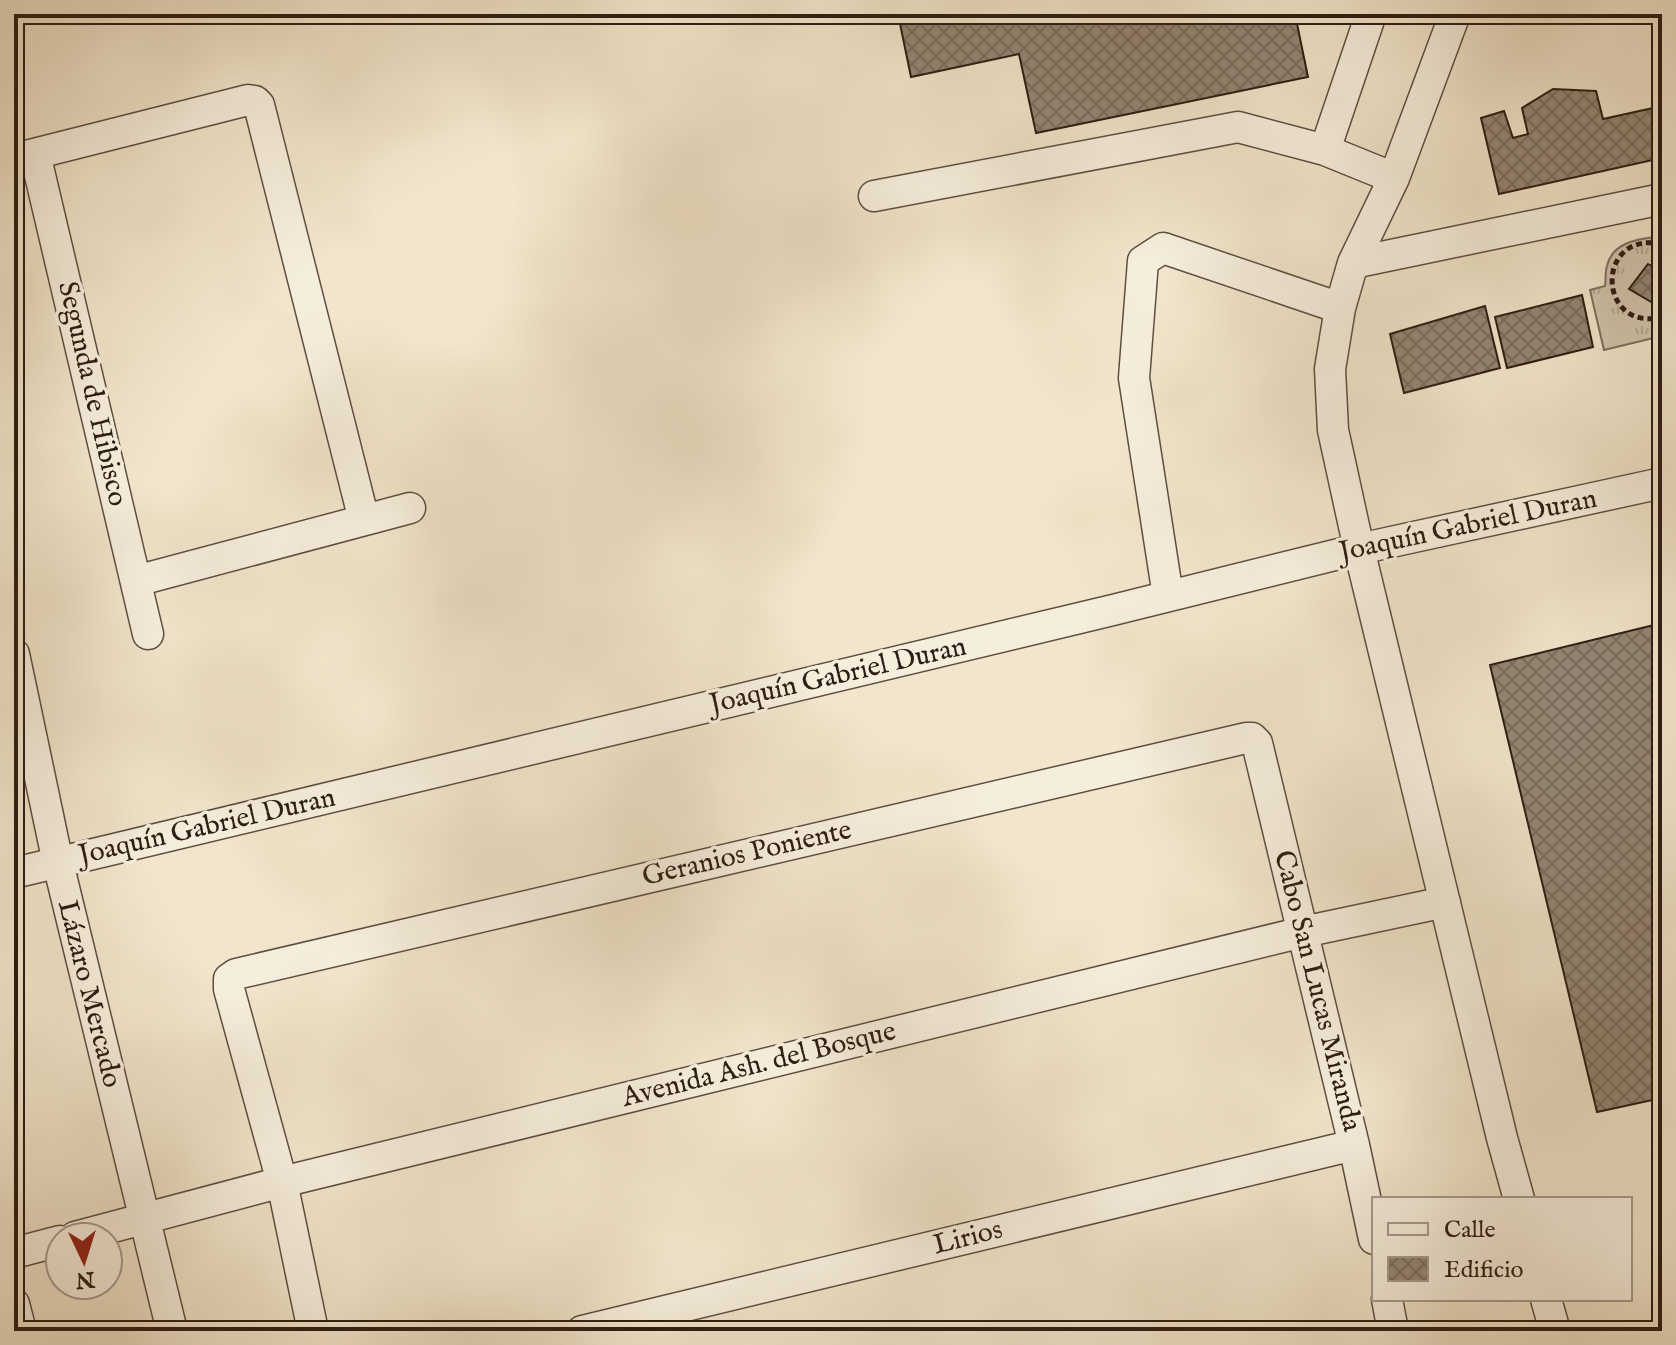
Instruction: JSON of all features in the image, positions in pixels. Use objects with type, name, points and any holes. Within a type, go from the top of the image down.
[{"type":"street","points":[[1325,150],[1371,14]]},
{"type":"street","points":[[1455,14],[1394,178],[1353,263],[1340,308],[1330,369],[1333,430],[1359,549],[1518,1197]]},
{"type":"street","points":[[25,157],[248,100],[259,105],[364,520]]},
{"type":"street","points":[[874,196],[1238,127],[1325,150],[1394,178]]},
{"type":"street","name":"Segunda de Hibisco","points":[[25,157],[148,634]]},
{"type":"street","points":[[1353,263],[1662,199]]},
{"type":"street","points":[[1168,596],[1134,378],[1143,261],[1163,248],[1340,308]]},
{"type":"street","name":"Joaquín Gabriel Duran","points":[[14,873],[1359,549],[1662,483]]},
{"type":"street","points":[[136,581],[410,508]]},
{"type":"street","name":"Lázaro Mercado","points":[[14,654],[58,863],[172,1331]]},
{"type":"street","name":"Geranios Poniente","points":[[282,1182],[229,989],[229,979],[236,974],[1246,738],[1252,738],[1257,743]]},
{"type":"street","name":"Cabo San Lucas Miranda","points":[[1257,743],[1372,1230]]},
{"type":"street","name":"Avenida Ash. del Bosque","points":[[124,1224],[282,1182],[1303,932],[1445,902]]},
{"type":"street","name":"Lirios","points":[[582,1331],[1354,1145]]},
{"type":"street","points":[[282,1182],[313,1331]]},
{"type":"street","points":[[14,1253],[44,1245]]},
{"type":"street","points":[[1387,1301],[1393,1331]]},
{"type":"street","points":[[1547,1301],[1555,1331]]},
{"type":"street","points":[[14,1304],[21,1331]]},
{"type":"path","points":[[1662,244],[1639,243],[1627,249],[1612,270],[1611,282],[1619,305],[1629,313],[1640,318],[1662,317]]},
{"type":"green space","points":[[1662,238],[1662,336],[1604,350],[1590,290],[1605,286],[1606,268],[1614,252],[1632,241]]},
{"type":"building","points":[[898,14],[1295,14],[1308,77],[1036,133],[1019,54],[911,77]]},
{"type":"building","points":[[1553,89],[1596,91],[1603,119],[1662,106],[1662,158],[1499,194],[1481,118],[1504,111],[1513,138],[1528,134],[1522,108]]},
{"type":"building","points":[[1648,264],[1662,272],[1662,299],[1658,306],[1629,289]]},
{"type":"building","points":[[1582,295],[1593,347],[1507,368],[1495,317]]},
{"type":"building","points":[[1485,306],[1500,368],[1404,393],[1390,334]]},
{"type":"building","points":[[1662,623],[1662,1098],[1597,1112],[1490,665]]}]
